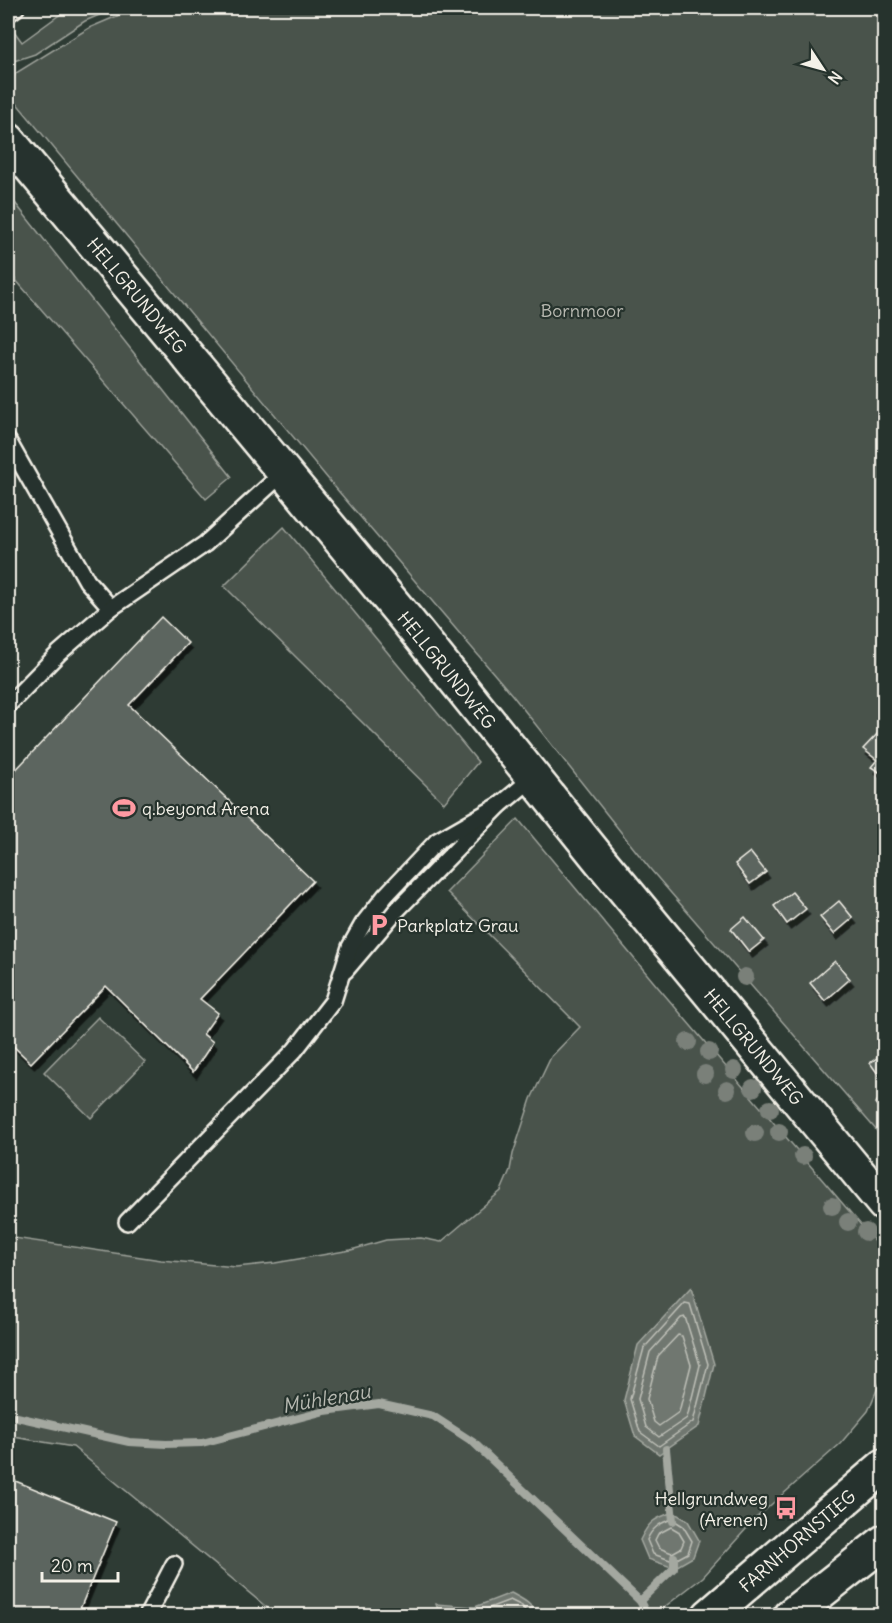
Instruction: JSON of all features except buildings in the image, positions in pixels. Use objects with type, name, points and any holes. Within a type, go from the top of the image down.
[{"type":"street","name":"HELLGRUNDWEG","points":[[8,140],[284,471],[600,860],[885,1204]]},
{"type":"street","name":"FARNHORNSTIEG","points":[[709,1616],[880,1466]]},
{"type":"street","points":[[790,1616],[885,1542]]},
{"type":"lane","points":[[8,441],[87,581],[111,608]]},
{"type":"lane","points":[[8,705],[59,653],[111,608],[205,544],[284,471]]},
{"type":"lane","points":[[127,1222],[295,1050],[333,1001],[341,975],[395,912],[500,805],[534,777]]},
{"type":"lane","points":[[147,1616],[174,1564]]},
{"type":"green space","points":[[69,8],[116,8],[85,21],[35,54],[8,63],[8,30],[11,27],[22,42]]},
{"type":"green space","name":"Bornmoor","points":[[136,8],[884,8],[884,1139],[651,870],[513,696],[334,486],[9,94],[8,89],[16,73],[89,28]]},
{"type":"green space","points":[[8,194],[232,477],[206,499],[8,271]]},
{"type":"green space","points":[[284,527],[478,762],[444,803],[224,586]]},
{"type":"green space","points":[[518,819],[878,1245],[884,1257],[884,1373],[868,1411],[840,1444],[756,1518],[703,1577],[654,1615],[276,1615],[73,1447],[8,1436],[8,1237],[161,1260],[236,1267],[351,1250],[386,1240],[421,1238],[441,1242],[501,1191],[510,1170],[531,1099],[551,1057],[580,1027],[447,892]]},
{"type":"green space","points":[[98,1017],[145,1062],[91,1118],[44,1072]]},
{"type":"water","points":[[691,1288],[714,1364],[699,1426],[659,1454],[635,1436],[624,1400],[638,1345]]},
{"type":"water","points":[[673,1512],[688,1521],[699,1540],[693,1557],[674,1568],[648,1559],[640,1540],[653,1522]]},
{"type":"water","points":[[511,1593],[529,1604],[536,1615],[440,1615],[436,1604],[475,1607]]},
{"type":"waterway","name":"Mühlenau","points":[[8,1415],[129,1442],[166,1444],[202,1443],[325,1411],[379,1404],[433,1416],[473,1442],[640,1601],[647,1615]]},
{"type":"waterway","points":[[666,1449],[673,1521]]},
{"type":"waterway","points":[[640,1601],[674,1568],[674,1557]]},
{"type":"place","name":"q.beyond Arena","points":[[124,808]]},
{"type":"place","name":"Parkplatz Grau","points":[[379,925]]},
{"type":"place","name":"Hellgrundweg (Arenen)","points":[[786,1508]]}]
